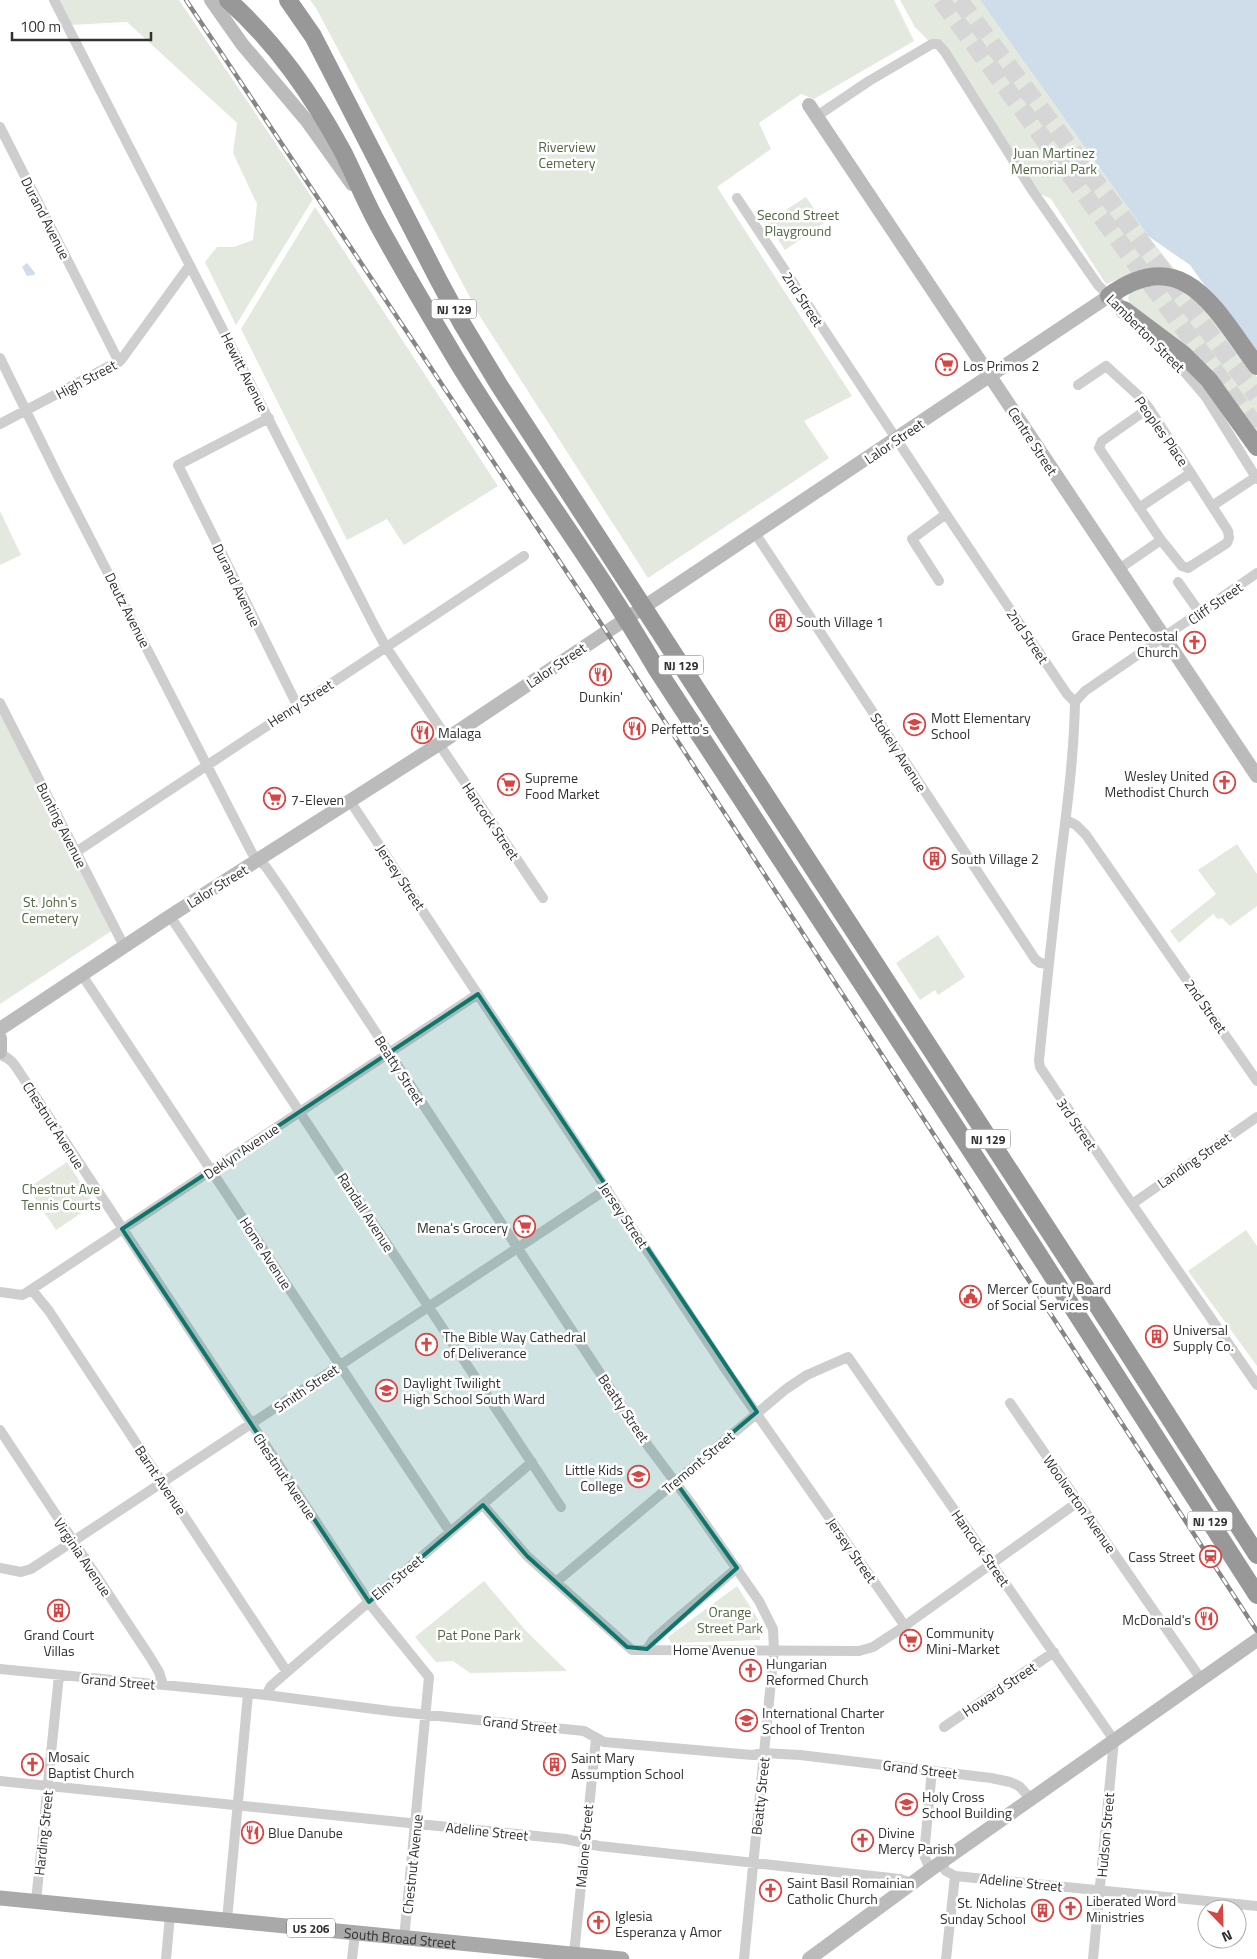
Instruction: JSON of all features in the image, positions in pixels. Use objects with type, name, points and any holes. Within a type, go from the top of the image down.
[{"type":"highway","points":[[228,0],[247,17],[283,58],[316,104],[375,218]]},
{"type":"highway","name":"NJ 129","points":[[288,0],[305,23],[326,60],[461,322],[499,385],[1257,1555]]},
{"type":"highway","name":"NJ 129","points":[[375,218],[454,357],[567,527],[1257,1595]]},
{"type":"highway","points":[[1110,296],[1124,286],[1141,278],[1164,276],[1191,286],[1207,300],[1257,366]]},
{"type":"highway","points":[[1124,310],[1184,355],[1209,380],[1257,447]]},
{"type":"main road","name":"South Broad Street","points":[[0,1898],[622,1959]]},
{"type":"street","name":"Hewitt Avenue","points":[[54,0],[386,647],[443,741]]},
{"type":"street","name":"NJ 129","points":[[211,0],[242,44],[322,140],[375,218]]},
{"type":"street","name":"Lamberton Street","points":[[813,110],[869,81],[932,44],[938,44],[945,52],[1032,190],[1098,285],[1174,357],[1190,376],[1206,397],[1257,478]]},
{"type":"street","name":"Centre Street","points":[[813,110],[1257,776]]},
{"type":"street","name":"Durand Avenue","points":[[0,127],[119,362]]},
{"type":"street","name":"2nd Street","points":[[737,198],[946,514],[1067,694],[1075,702]]},
{"type":"street","name":"High Street","points":[[0,424],[119,362],[190,265]]},
{"type":"street","name":"Lalor Street","points":[[0,1028],[170,916],[443,741],[643,606],[897,440],[1110,296]]},
{"type":"street","name":"Deutz Avenue","points":[[0,358],[252,853],[260,860]]},
{"type":"street","name":"Peoples Place","points":[[1078,385],[1106,366],[1141,398],[1228,531],[1229,538],[1227,543],[1188,568],[1182,566],[1161,540]]},
{"type":"street","points":[[1119,569],[1161,540],[1099,448],[1102,441],[1148,408]]},
{"type":"street","name":"Durand Avenue","points":[[269,418],[178,465],[297,705]]},
{"type":"street","points":[[1139,508],[1191,473]]},
{"type":"street","points":[[1212,506],[1257,478]]},
{"type":"street","points":[[939,581],[912,539],[946,514]]},
{"type":"street","name":"Stokely Avenue","points":[[755,534],[1035,959],[1040,963],[1048,964]]},
{"type":"street","name":"Henry Street","points":[[76,852],[524,556]]},
{"type":"street","name":"Cliff Street","points":[[1075,702],[1085,691],[1257,573]]},
{"type":"street","points":[[1178,582],[1200,613]]},
{"type":"street","points":[[1066,820],[1075,702]]},
{"type":"street","name":"Bunting Avenue","points":[[0,703],[124,946]]},
{"type":"street","name":"Hancock Street","points":[[443,741],[543,898]]},
{"type":"street","name":"Jersey Street","points":[[350,801],[728,1373],[905,1626]]},
{"type":"street","name":"2nd Street","points":[[1066,820],[1076,824],[1086,835],[1257,1081]]},
{"type":"street","name":"3rd Street","points":[[1066,820],[1048,964],[1040,1067],[1256,1383]]},
{"type":"street","name":"Beatty Street","points":[[260,860],[646,1443],[737,1568],[770,1621],[774,1636],[774,1650],[744,1959]]},
{"type":"street","name":"Randall Avenue","points":[[170,916],[562,1507]]},
{"type":"street","name":"Home Avenue","points":[[82,975],[450,1532]]},
{"type":"street","name":"Deklyn Avenue","points":[[0,1292],[22,1295],[32,1290],[478,994]]},
{"type":"street","points":[[0,1038],[0,1054]]},
{"type":"street","name":"Chestnut Avenue","points":[[0,1054],[6,1056],[20,1073],[369,1602],[429,1677],[404,1938]]},
{"type":"street","name":"Landing Street","points":[[1132,1204],[1257,1117]]},
{"type":"street","name":"Smith Street","points":[[0,1568],[26,1571],[73,1542],[607,1189]]},
{"type":"street","name":"Barnt Avenue","points":[[32,1290],[49,1311],[287,1672]]},
{"type":"street","name":"Hancock Street","points":[[848,1357],[1114,1740]]},
{"type":"street","name":"Tremont Street","points":[[556,1582],[757,1412],[800,1379],[848,1357]]},
{"type":"street","name":"Woolverton Avenue","points":[[1010,1403],[1201,1679]]},
{"type":"street","name":"Virginia Avenue","points":[[0,1430],[150,1657],[159,1672],[163,1685]]},
{"type":"street","name":"Elm Street","points":[[266,1695],[271,1686],[532,1462]]},
{"type":"street","name":"Home Avenue","points":[[483,1504],[520,1549],[627,1647],[635,1650],[867,1650],[905,1626],[1078,1502]]},
{"type":"street","points":[[647,1649],[653,1640],[737,1568]]},
{"type":"street","points":[[809,1959],[935,1866],[1257,1640]]},
{"type":"street","name":"Howard Street","points":[[944,1727],[1054,1652]]},
{"type":"street","name":"Grand Street","points":[[0,1669],[266,1695],[584,1731],[604,1742],[752,1756],[764,1753],[841,1759],[932,1770],[1010,1782],[1019,1786],[1031,1799]]},
{"type":"street","name":"Harding Street","points":[[36,1902],[59,1675]]},
{"type":"street","points":[[227,1920],[248,1694]]},
{"type":"street","name":"Malone Street","points":[[574,1954],[596,1739]]},
{"type":"street","name":"Hudson Street","points":[[1093,1959],[1114,1740]]},
{"type":"street","points":[[932,1770],[924,1855],[935,1866],[954,1876],[946,1959]]},
{"type":"street","name":"Adeline Street","points":[[0,1781],[565,1839],[599,1846],[900,1879],[912,1883]]},
{"type":"street","name":"Adeline Street","points":[[954,1876],[1257,1906]]},
{"type":"street","points":[[166,1959],[170,1915]]},
{"type":"street","points":[[352,1959],[355,1933]]},
{"type":"highlighted area","points":[[478,994],[757,1412],[675,1481],[737,1568],[647,1649],[627,1647],[527,1556],[483,1505],[369,1602],[122,1229]]},
{"type":"green space","points":[[58,0],[179,0],[313,199],[236,325],[205,262],[217,247],[234,247],[253,240],[257,204],[233,153],[237,123],[127,22],[69,25]]},
{"type":"green space","name":"Riverview Cemetery","points":[[310,0],[894,0],[914,41],[814,99],[801,94],[759,123],[771,149],[717,187],[852,396],[804,421],[829,458],[648,578],[481,318]]},
{"type":"green space","name":"Juan Martinez Memorial Park","points":[[900,0],[980,0],[1148,236],[1175,270],[1128,276],[1106,284],[1051,199],[1032,190],[953,66],[915,27]]},
{"type":"green space","name":"Second Street Playground","points":[[806,197],[824,223],[785,250],[767,222]]},
{"type":"green space","points":[[315,207],[498,486],[404,545],[387,519],[347,540],[241,329]]},
{"type":"green space","points":[[1165,282],[1212,309],[1257,377],[1257,441],[1131,307],[1128,298],[1131,290]]},
{"type":"green space","points":[[0,511],[21,555],[0,565]]},
{"type":"green space","name":"St. John's Cemetery","points":[[0,699],[116,928],[0,1004]]},
{"type":"green space","points":[[1237,844],[1257,874],[1257,906],[1230,926],[1222,918],[1218,919],[1213,914],[1179,943],[1170,931],[1216,894],[1198,870]]},
{"type":"green space","points":[[938,935],[965,977],[938,995],[935,990],[920,1000],[896,963]]},
{"type":"green space","name":"Chestnut Ave Tennis Courts","points":[[67,1162],[95,1204],[56,1230],[28,1188]]},
{"type":"green space","points":[[1246,1230],[1257,1246],[1257,1366],[1188,1271]]},
{"type":"green space","name":"Pat Pone Park","points":[[484,1581],[526,1631],[567,1671],[470,1673],[453,1661],[436,1662],[415,1637]]},
{"type":"green space","name":"Orange Street Park","points":[[737,1586],[758,1619],[760,1640],[671,1643],[668,1637]]},
{"type":"water","points":[[980,0],[1257,0],[1257,359],[1190,265],[1148,236]]},
{"type":"water","points":[[27,263],[35,273],[34,275],[27,276],[22,267]]},
{"type":"tunnel","points":[[941,0],[1257,428]]},
{"type":"tunnel","points":[[959,0],[1257,396]]},
{"type":"railway","points":[[186,0],[606,631],[1257,1631]]},
{"type":"place","name":"Los Primos 2","points":[[947,365]]},
{"type":"place","name":"South Village 1","points":[[780,621]]},
{"type":"place","name":"Grace Pentecostal Church","points":[[1194,643]]},
{"type":"place","name":"Dunkin'","points":[[601,674]]},
{"type":"place","name":"Mott Elementary School","points":[[915,725]]},
{"type":"place","name":"Perfetto's","points":[[635,728]]},
{"type":"place","name":"Malaga","points":[[422,732]]},
{"type":"place","name":"Wesley United Methodist Church","points":[[1225,783]]},
{"type":"place","name":"Supreme Food Market","points":[[509,785]]},
{"type":"place","name":"7-Eleven","points":[[275,799]]},
{"type":"place","name":"South Village 2","points":[[935,858]]},
{"type":"place","name":"Mena's Grocery","points":[[524,1227]]},
{"type":"place","name":"Mercer County Board of Social Services","points":[[971,1296]]},
{"type":"place","name":"Universal Supply Co.","points":[[1157,1337]]},
{"type":"place","name":"The Bible Way Cathedral of Deliverance","points":[[427,1344]]},
{"type":"place","name":"Daylight Twilight High School South Ward","points":[[387,1390]]},
{"type":"place","name":"Little Kids College","points":[[639,1477]]},
{"type":"place","name":"Cass Street","points":[[1211,1556]]},
{"type":"place","name":"Grand Court Villas","points":[[59,1611]]},
{"type":"place","name":"McDonald's","points":[[1207,1619]]},
{"type":"place","name":"Community Mini-Market","points":[[910,1640]]},
{"type":"place","name":"Hungarian Reformed Church","points":[[750,1671]]},
{"type":"place","name":"International Charter School of Trenton","points":[[746,1720]]},
{"type":"place","name":"Mosaic Baptist Church","points":[[32,1764]]},
{"type":"place","name":"Saint Mary Assumption School","points":[[555,1765]]},
{"type":"place","name":"Holy Cross School Building","points":[[906,1804]]},
{"type":"place","name":"Blue Danube","points":[[252,1832]]},
{"type":"place","name":"Divine Mercy Parish","points":[[862,1840]]},
{"type":"place","name":"Saint Basil Romainian Catholic Church","points":[[771,1890]]},
{"type":"place","name":"Liberated Word Ministries","points":[[1070,1908]]},
{"type":"place","name":"St. Nicholas Sunday School","points":[[1042,1910]]},
{"type":"place","name":"Iglesia Esperanza y Amor","points":[[599,1923]]}]
